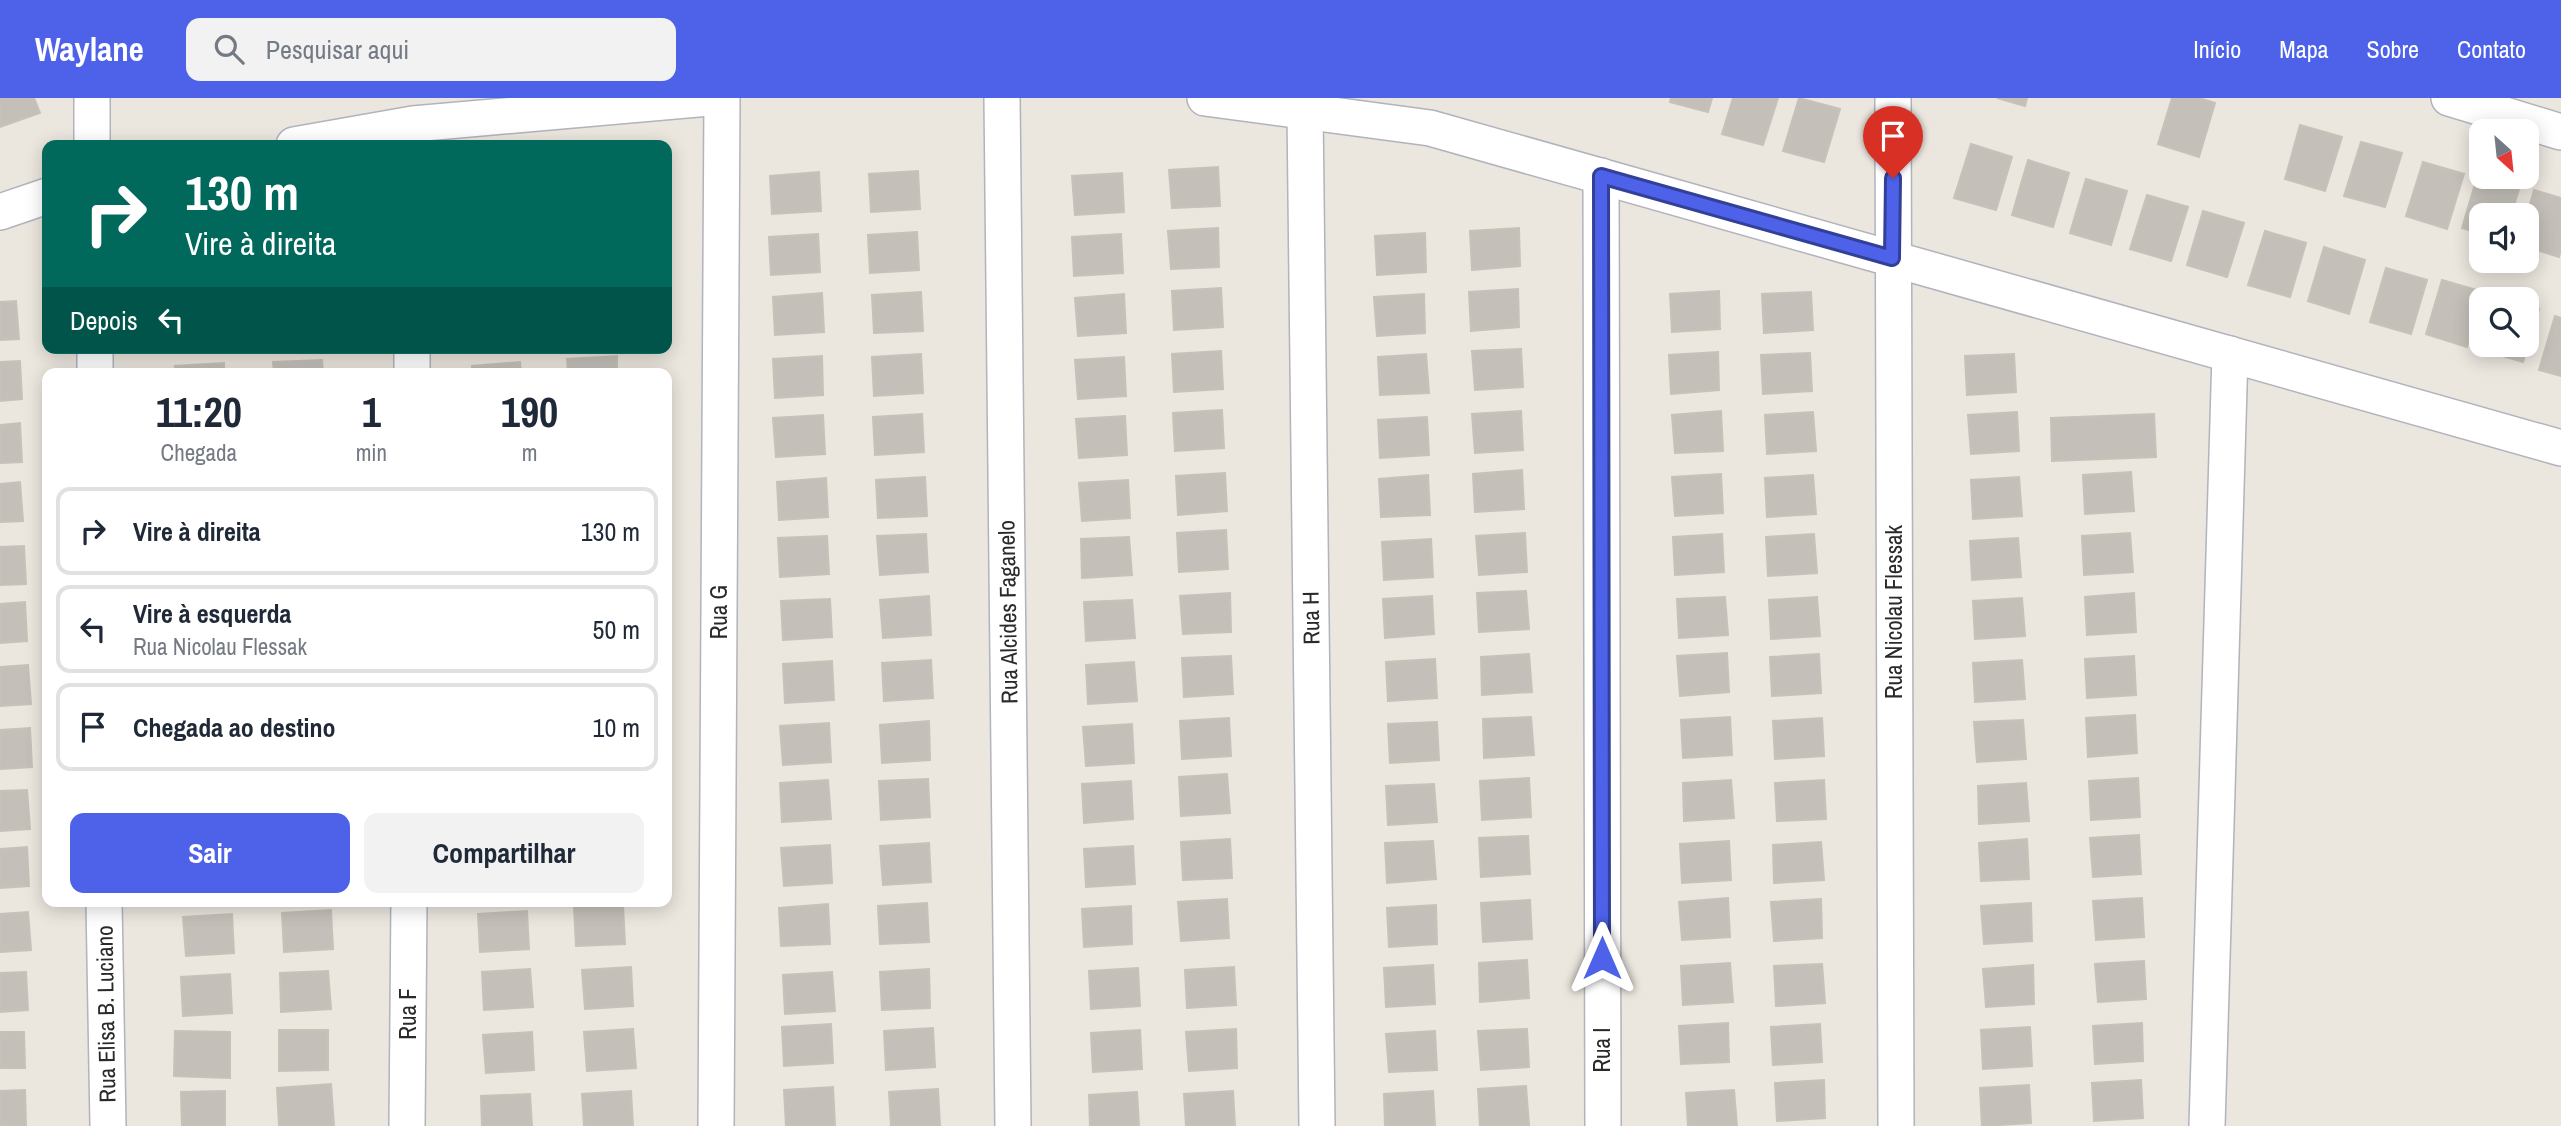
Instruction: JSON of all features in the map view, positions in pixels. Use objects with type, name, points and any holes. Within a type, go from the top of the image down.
[{"type":"street","points":[[92,98],[92,140]]},
{"type":"street","points":[[354,140],[709,98]]},
{"type":"street","name":"Rua G","points":[[716,1126],[722,98]]},
{"type":"street","name":"Rua Alcides Faganelo","points":[[1002,98],[1013,1126]]},
{"type":"street","points":[[1205,98],[1430,128],[2561,448]]},
{"type":"street","name":"Rua Nicolau Flessak","points":[[1893,98],[1896,1126]]},
{"type":"street","points":[[2449,98],[2561,132]]},
{"type":"street","name":"Rua H","points":[[1305,111],[1317,1126]]},
{"type":"street","name":"Rua I","points":[[1601,176],[1602,1126]]},
{"type":"street","points":[[0,212],[42,198]]},
{"type":"street","points":[[2207,1126],[2230,354]]},
{"type":"street","name":"Rua Elisa B. Luciano","points":[[104,907],[108,1126]]},
{"type":"street","name":"Rua F","points":[[407,1126],[409,907]]},
{"type":"building","points":[[0,98],[34,98],[40,113],[0,127]]},
{"type":"building","points":[[1671,98],[1712,98],[1708,112],[1670,102]]},
{"type":"building","points":[[1733,98],[1778,98],[1763,145],[1722,134]]},
{"type":"building","points":[[1799,98],[1840,109],[1824,162],[1783,151]]},
{"type":"building","points":[[1997,98],[2027,98],[2025,106]]},
{"type":"building","points":[[2172,98],[2199,98],[2215,103],[2199,157],[2158,144]]},
{"type":"building","points":[[2300,125],[2342,137],[2325,191],[2285,179]]},
{"type":"building","points":[[2361,142],[2402,153],[2385,207],[2344,196]]},
{"type":"building","points":[[1971,144],[2012,157],[1996,210],[1954,198]]},
{"type":"building","points":[[2028,160],[2069,173],[2053,227],[2012,215]]},
{"type":"building","points":[[2423,162],[2464,174],[2447,229],[2406,216]]},
{"type":"building","points":[[1218,167],[1220,206],[1172,208],[1169,170]]},
{"type":"building","points":[[918,171],[920,209],[871,212],[869,174]]},
{"type":"building","points":[[819,172],[821,211],[772,214],[770,176]]},
{"type":"building","points":[[1122,173],[1124,212],[1075,215],[1072,176]]},
{"type":"building","points":[[2086,179],[2127,191],[2111,245],[2070,233]]},
{"type":"building","points":[[2474,189],[2519,189],[2515,203],[2469,203]]},
{"type":"building","points":[[2534,190],[2561,198],[2559,257],[2539,251],[2539,203],[2530,203]]},
{"type":"building","points":[[2147,195],[2188,207],[2171,261],[2130,249]]},
{"type":"building","points":[[2469,204],[2469,230],[2462,228]]},
{"type":"building","points":[[2203,211],[2244,223],[2227,277],[2187,265]]},
{"type":"building","points":[[1218,228],[1219,267],[1171,269],[1168,231]]},
{"type":"building","points":[[1519,228],[1520,266],[1472,270],[1470,231]]},
{"type":"building","points":[[2265,231],[2306,243],[2290,297],[2248,285]]},
{"type":"building","points":[[917,232],[919,270],[870,273],[868,235]]},
{"type":"building","points":[[1425,233],[1426,272],[1377,275],[1375,236]]},
{"type":"building","points":[[818,234],[820,272],[771,275],[769,237]]},
{"type":"building","points":[[1121,234],[1123,273],[1074,276],[1072,237]]},
{"type":"building","points":[[2324,247],[2365,260],[2349,314],[2308,301]]},
{"type":"building","points":[[2386,268],[2427,280],[2411,334],[2370,322]]},
{"type":"building","points":[[2442,280],[2469,288],[2467,347],[2426,334]]},
{"type":"building","points":[[1221,288],[1223,327],[1174,330],[1172,291]]},
{"type":"building","points":[[1518,289],[1519,327],[1471,331],[1469,292]]},
{"type":"building","points":[[1719,291],[1720,329],[1672,332],[1670,294]]},
{"type":"building","points":[[921,292],[923,331],[874,333],[872,295]]},
{"type":"building","points":[[1811,292],[1813,330],[1764,333],[1762,294]]},
{"type":"building","points":[[822,293],[824,332],[775,335],[773,297]]},
{"type":"building","points":[[1124,294],[1126,333],[1078,336],[1075,298]]},
{"type":"building","points":[[1424,294],[1425,333],[1377,336],[1374,297]]},
{"type":"building","points":[[16,301],[19,339],[0,340],[0,302]]},
{"type":"building","points":[[2555,316],[2561,318],[2561,376],[2539,370]]},
{"type":"building","points":[[1521,349],[1523,387],[1475,390],[1472,351]]},
{"type":"building","points":[[1221,351],[1223,389],[1174,392],[1172,354]]},
{"type":"building","points":[[1718,352],[1719,390],[1671,394],[1669,355]]},
{"type":"building","points":[[1810,353],[1812,391],[1763,394],[1761,355]]},
{"type":"building","points":[[921,354],[923,393],[874,396],[872,357]]},
{"type":"building","points":[[1426,354],[1429,393],[1380,395],[1378,357]]},
{"type":"building","points":[[2014,354],[2016,392],[1967,395],[1965,356]]},
{"type":"building","points":[[617,356],[617,368],[568,368],[567,359]]},
{"type":"building","points":[[822,356],[823,395],[775,398],[773,359]]},
{"type":"building","points":[[1124,357],[1126,396],[1078,399],[1075,360]]},
{"type":"building","points":[[2506,357],[2525,357],[2523,362]]},
{"type":"building","points":[[322,360],[323,368],[274,368],[273,362]]},
{"type":"building","points":[[20,361],[22,399],[0,401],[0,362]]},
{"type":"building","points":[[520,362],[521,368],[472,368]]},
{"type":"building","points":[[224,363],[224,368],[175,366]]},
{"type":"building","points":[[1222,410],[1224,448],[1175,451],[1173,413]]},
{"type":"building","points":[[1521,411],[1523,450],[1475,453],[1472,414]]},
{"type":"building","points":[[1721,411],[1723,451],[1675,453],[1672,415]]},
{"type":"building","points":[[1813,412],[1816,451],[1767,454],[1765,415]]},
{"type":"building","points":[[2017,412],[2019,451],[1971,454],[1968,415]]},
{"type":"building","points":[[922,414],[924,452],[875,455],[873,417]]},
{"type":"building","points":[[2154,414],[2156,457],[2052,461],[2051,418]]},
{"type":"building","points":[[823,415],[825,454],[776,457],[773,418]]},
{"type":"building","points":[[1125,416],[1127,455],[1079,458],[1076,419]]},
{"type":"building","points":[[1427,417],[1429,455],[1380,458],[1378,420]]},
{"type":"building","points":[[20,423],[22,462],[0,463],[0,425]]},
{"type":"building","points":[[1522,470],[1524,509],[1475,512],[1473,474]]},
{"type":"building","points":[[2131,472],[2134,511],[2085,514],[2083,475]]},
{"type":"building","points":[[1225,473],[1227,511],[1178,515],[1176,476]]},
{"type":"building","points":[[1721,474],[1723,513],[1675,516],[1672,477]]},
{"type":"building","points":[[1428,475],[1430,515],[1381,517],[1379,479]]},
{"type":"building","points":[[1813,475],[1816,514],[1767,517],[1765,478]]},
{"type":"building","points":[[925,477],[927,516],[878,518],[876,480]]},
{"type":"building","points":[[2019,477],[2022,516],[1973,519],[1971,480]]},
{"type":"building","points":[[826,478],[828,517],[779,520],[777,482]]},
{"type":"building","points":[[1128,480],[1130,518],[1082,521],[1079,483]]},
{"type":"building","points":[[20,482],[23,521],[0,522],[0,484]]},
{"type":"building","points":[[1226,530],[1228,569],[1179,572],[1177,533]]},
{"type":"building","points":[[1525,533],[1527,572],[1479,575],[1476,536]]},
{"type":"building","points":[[2130,533],[2133,572],[2084,575],[2082,536]]},
{"type":"building","points":[[926,534],[928,572],[880,575],[877,536]]},
{"type":"building","points":[[1722,534],[1724,572],[1675,575],[1673,537]]},
{"type":"building","points":[[1814,534],[1817,573],[1768,576],[1766,537]]},
{"type":"building","points":[[827,536],[829,574],[780,577],[778,538]]},
{"type":"building","points":[[1129,537],[1132,575],[1082,578],[1081,539]]},
{"type":"building","points":[[2018,538],[2021,577],[1972,580],[1970,541]]},
{"type":"building","points":[[1431,539],[1433,577],[1384,580],[1382,542]]},
{"type":"building","points":[[24,546],[26,584],[0,585],[0,547]]},
{"type":"building","points":[[1526,591],[1529,629],[1479,632],[1477,593]]},
{"type":"building","points":[[1230,593],[1231,632],[1183,634],[1180,596]]},
{"type":"building","points":[[2134,593],[2136,632],[2087,635],[2085,597]]},
{"type":"building","points":[[929,596],[931,635],[883,638],[880,600]]},
{"type":"building","points":[[1432,596],[1434,634],[1385,638],[1383,599]]},
{"type":"building","points":[[1725,597],[1728,635],[1679,638],[1677,599]]},
{"type":"building","points":[[1817,597],[1820,636],[1771,639],[1769,600]]},
{"type":"building","points":[[2022,598],[2025,636],[1975,639],[1973,601]]},
{"type":"building","points":[[830,599],[832,637],[783,640],[781,601]]},
{"type":"building","points":[[1132,600],[1135,638],[1086,641],[1084,602]]},
{"type":"building","points":[[25,602],[27,641],[0,643],[0,604]]},
{"type":"building","points":[[1727,653],[1729,692],[1680,696],[1677,656]]},
{"type":"building","points":[[1529,654],[1532,692],[1482,695],[1481,657]]},
{"type":"building","points":[[1819,654],[1821,693],[1772,696],[1770,657]]},
{"type":"building","points":[[1231,656],[1233,694],[1184,697],[1182,658]]},
{"type":"building","points":[[2134,656],[2136,695],[2087,698],[2085,659]]},
{"type":"building","points":[[1435,659],[1437,698],[1388,701],[1386,662]]},
{"type":"building","points":[[931,660],[933,698],[884,701],[882,663]]},
{"type":"building","points":[[2022,660],[2025,699],[1975,702],[1973,663]]},
{"type":"building","points":[[832,661],[834,700],[785,703],[783,664]]},
{"type":"building","points":[[1134,662],[1137,701],[1088,704],[1086,665]]},
{"type":"building","points":[[28,665],[31,704],[0,706],[0,667]]},
{"type":"building","points":[[2135,715],[2137,753],[2088,757],[2086,718]]},
{"type":"building","points":[[1531,717],[1534,755],[1484,758],[1483,719]]},
{"type":"building","points":[[1730,717],[1732,755],[1683,758],[1681,720]]},
{"type":"building","points":[[1229,718],[1231,756],[1182,759],[1180,721]]},
{"type":"building","points":[[1822,718],[1824,756],[1775,759],[1773,721]]},
{"type":"building","points":[[2023,720],[2026,759],[1977,762],[1974,722]]},
{"type":"building","points":[[929,721],[930,760],[882,763],[880,725]]},
{"type":"building","points":[[1437,722],[1439,760],[1390,763],[1388,724]]},
{"type":"building","points":[[829,723],[831,762],[783,765],[780,726]]},
{"type":"building","points":[[1132,724],[1134,763],[1086,766],[1083,727]]},
{"type":"building","points":[[30,728],[32,767],[0,769],[0,730]]},
{"type":"building","points":[[1227,774],[1230,813],[1181,816],[1179,777]]},
{"type":"building","points":[[1529,778],[1531,817],[1482,820],[1480,781]]},
{"type":"building","points":[[2138,778],[2140,817],[2091,820],[2089,781]]},
{"type":"building","points":[[928,779],[930,817],[881,820],[879,781]]},
{"type":"building","points":[[828,780],[831,819],[782,822],[780,783]]},
{"type":"building","points":[[1731,780],[1734,818],[1684,821],[1683,783]]},
{"type":"building","points":[[1824,780],[1826,819],[1777,821],[1775,783]]},
{"type":"building","points":[[1131,781],[1133,819],[1084,823],[1082,784]]},
{"type":"building","points":[[2026,783],[2029,821],[1979,824],[1978,786]]},
{"type":"building","points":[[1434,784],[1437,822],[1388,825],[1386,786]]},
{"type":"building","points":[[27,790],[30,829],[0,831],[0,791]]},
{"type":"building","points":[[2139,835],[2141,874],[2093,877],[2090,838]]},
{"type":"building","points":[[1528,836],[1530,874],[1481,877],[1479,838]]},
{"type":"building","points":[[1230,839],[1232,878],[1183,880],[1181,842]]},
{"type":"building","points":[[2027,839],[2029,879],[1981,881],[1979,843]]},
{"type":"building","points":[[1433,841],[1436,879],[1387,883],[1385,843]]},
{"type":"building","points":[[1729,841],[1731,880],[1682,883],[1680,844]]},
{"type":"building","points":[[1821,842],[1824,880],[1774,883],[1773,845]]},
{"type":"building","points":[[929,843],[931,882],[883,885],[880,846]]},
{"type":"building","points":[[830,845],[832,883],[784,886],[781,848]]},
{"type":"building","points":[[1133,846],[1135,884],[1086,887],[1084,849]]},
{"type":"building","points":[[27,847],[29,886],[0,888],[0,849]]},
{"type":"building","points":[[1728,898],[1730,937],[1682,940],[1679,902]]},
{"type":"building","points":[[2142,898],[2144,937],[2096,940],[2093,901]]},
{"type":"building","points":[[1227,899],[1229,938],[1181,941],[1178,902]]},
{"type":"building","points":[[1821,899],[1822,938],[1774,941],[1771,902]]},
{"type":"building","points":[[1530,900],[1532,939],[1483,942],[1481,903]]},
{"type":"building","points":[[927,903],[929,942],[880,944],[878,906]]},
{"type":"building","points":[[2031,903],[2032,941],[1984,944],[1981,906]]},
{"type":"building","points":[[828,904],[830,944],[781,946],[779,908]]},
{"type":"building","points":[[1436,905],[1437,944],[1389,947],[1387,908]]},
{"type":"building","points":[[1131,906],[1132,944],[1084,947],[1082,909]]},
{"type":"building","points":[[623,907],[625,944],[576,946],[574,908]]},
{"type":"building","points":[[331,910],[333,949],[284,952],[282,913]]},
{"type":"building","points":[[527,911],[529,949],[480,952],[478,914]]},
{"type":"building","points":[[28,912],[31,950],[0,952],[0,914]]},
{"type":"building","points":[[232,914],[234,953],[186,956],[183,917]]},
{"type":"building","points":[[1527,960],[1529,998],[1480,1002],[1479,963]]},
{"type":"building","points":[[2144,961],[2146,999],[2098,1002],[2095,964]]},
{"type":"building","points":[[1730,963],[1733,1002],[1683,1005],[1681,966]]},
{"type":"building","points":[[1822,964],[1825,1003],[1776,1006],[1774,966]]},
{"type":"building","points":[[1433,965],[1435,1004],[1386,1007],[1384,968]]},
{"type":"building","points":[[2033,965],[2034,1004],[1986,1007],[1983,969]]},
{"type":"building","points":[[631,967],[633,1006],[585,1009],[582,970]]},
{"type":"building","points":[[1234,967],[1236,1005],[1187,1008],[1185,970]]},
{"type":"building","points":[[1138,968],[1140,1006],[1091,1009],[1089,971]]},
{"type":"building","points":[[530,969],[533,1007],[484,1010],[482,972]]},
{"type":"building","points":[[929,969],[930,1008],[882,1010],[880,972]]},
{"type":"building","points":[[328,971],[331,1009],[281,1012],[280,973]]},
{"type":"building","points":[[26,972],[28,1010],[0,1012],[0,973]]},
{"type":"building","points":[[832,972],[835,1011],[785,1014],[783,975]]},
{"type":"building","points":[[230,974],[232,1013],[183,1016],[181,977]]},
{"type":"building","points":[[1728,1023],[1729,1062],[1681,1064],[1679,1026]]},
{"type":"building","points":[[2142,1023],[2143,1061],[2095,1064],[2093,1026]]},
{"type":"building","points":[[831,1024],[833,1063],[784,1066],[782,1027]]},
{"type":"building","points":[[1820,1024],[1822,1062],[1773,1065],[1771,1027]]},
{"type":"building","points":[[2030,1027],[2032,1066],[1983,1069],[1981,1030]]},
{"type":"building","points":[[933,1028],[935,1067],[886,1070],[884,1031]]},
{"type":"building","points":[[633,1029],[636,1068],[587,1071],[584,1032]]},
{"type":"building","points":[[1236,1029],[1237,1068],[1189,1071],[1186,1032]]},
{"type":"building","points":[[1527,1029],[1529,1067],[1481,1070],[1478,1031]]},
{"type":"building","points":[[279,1030],[328,1030],[328,1070],[279,1071]]},
{"type":"building","points":[[1140,1030],[1142,1069],[1093,1072],[1091,1033]]},
{"type":"building","points":[[175,1031],[230,1032],[230,1078],[174,1076]]},
{"type":"building","points":[[1435,1031],[1437,1070],[1389,1072],[1386,1034]]},
{"type":"building","points":[[0,1032],[24,1032],[25,1068],[0,1068]]},
{"type":"building","points":[[532,1032],[534,1070],[486,1073],[483,1035]]},
{"type":"building","points":[[1824,1080],[1825,1118],[1777,1121],[1775,1083]]},
{"type":"building","points":[[2141,1080],[2143,1118],[2094,1121],[2092,1083]]},
{"type":"building","points":[[331,1084],[334,1126],[279,1126],[277,1088]]},
{"type":"building","points":[[2029,1085],[2031,1123],[1982,1126],[1980,1088]]},
{"type":"building","points":[[1526,1086],[1529,1125],[1480,1126],[1478,1089]]},
{"type":"building","points":[[833,1087],[835,1126],[786,1126],[784,1090]]},
{"type":"building","points":[[938,1089],[940,1126],[891,1126],[889,1092]]},
{"type":"building","points":[[25,1090],[26,1126],[0,1126],[0,1091]]},
{"type":"building","points":[[1734,1090],[1737,1126],[1688,1126],[1686,1093]]},
{"type":"building","points":[[225,1091],[225,1126],[182,1126],[181,1092]]},
{"type":"building","points":[[631,1091],[633,1126],[584,1126],[582,1094]]},
{"type":"building","points":[[1233,1091],[1235,1126],[1186,1126],[1184,1094]]},
{"type":"building","points":[[1433,1091],[1435,1126],[1385,1126],[1384,1094]]},
{"type":"building","points":[[1137,1092],[1139,1126],[1090,1126],[1089,1095]]},
{"type":"building","points":[[530,1094],[532,1126],[482,1126],[481,1096]]},
{"type":"route","points":[[1602,958],[1601,176],[1892,258],[1893,178]]}]
